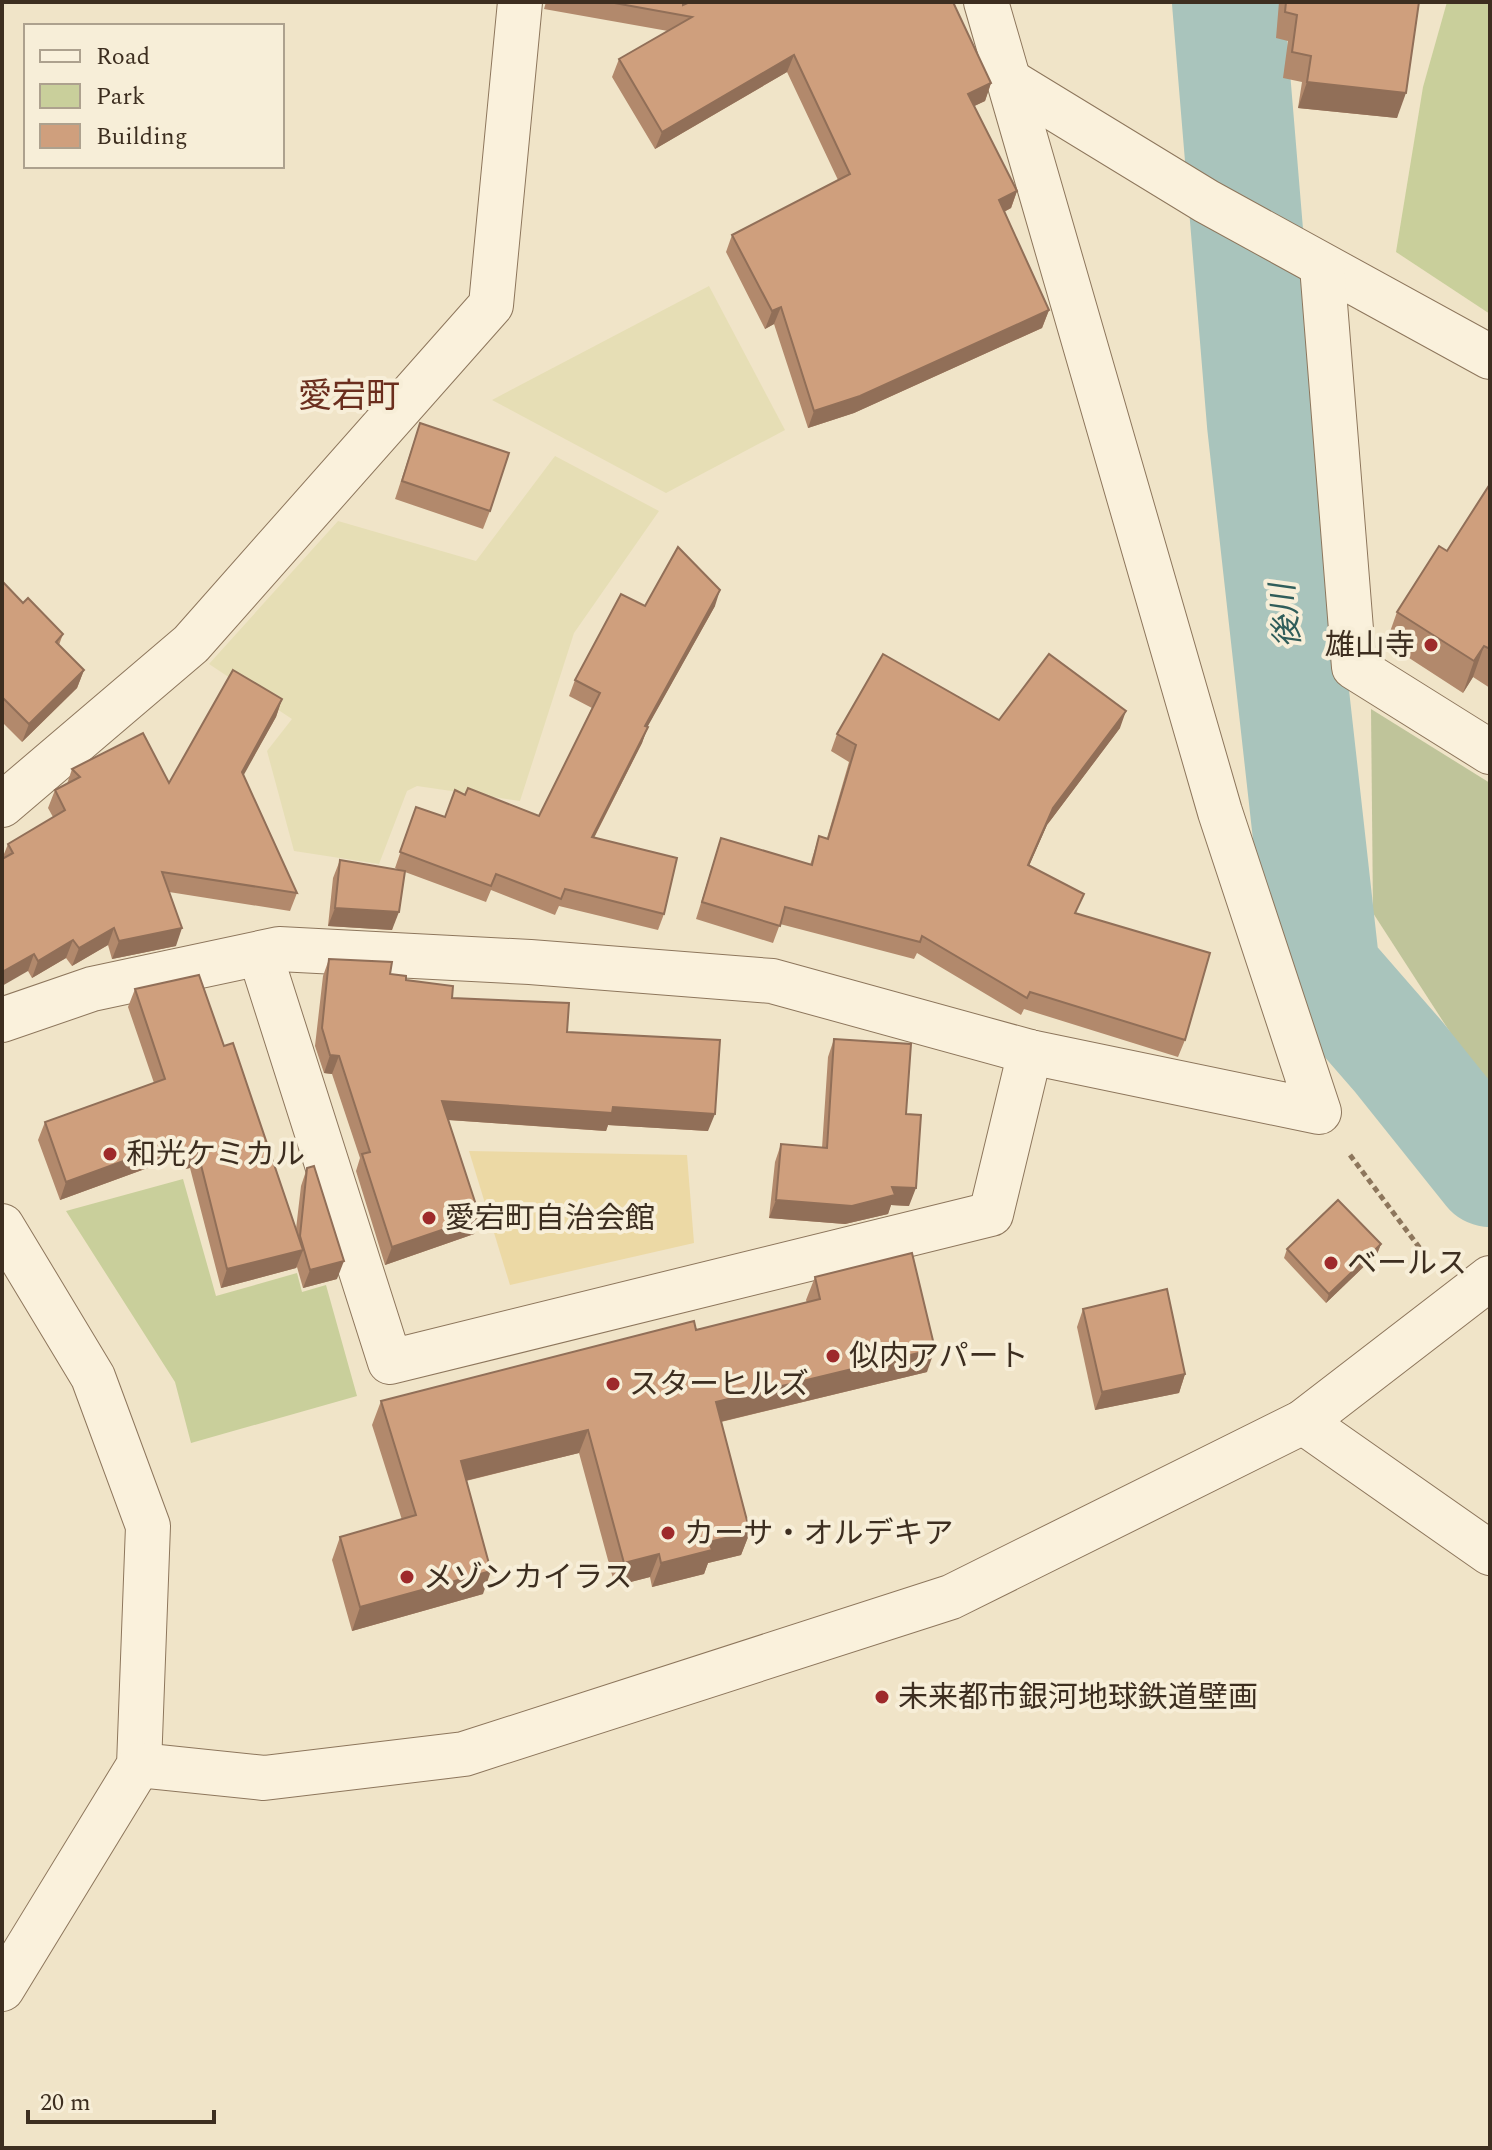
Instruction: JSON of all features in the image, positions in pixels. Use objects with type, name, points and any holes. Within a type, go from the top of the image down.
[{"type":"street","points":[[2,805],[191,644],[491,305],[520,2]]},
{"type":"street","points":[[2,1020],[92,989],[279,949],[436,957],[772,981],[1030,1052],[1319,1112],[1220,812],[986,2]]},
{"type":"street","points":[[1011,82],[1206,201],[1490,357]]},
{"type":"street","points":[[1305,256],[1354,667],[1490,752]]},
{"type":"street","points":[[260,954],[390,1362],[991,1214],[1030,1052]]},
{"type":"street","points":[[2,1226],[93,1377],[148,1526],[139,1765],[2,1989]]},
{"type":"street","points":[[139,1765],[264,1778],[464,1754],[951,1597],[1303,1422],[1475,1290]]},
{"type":"street","points":[[1303,1422],[1490,1553]]},
{"type":"path","points":[[1319,1112],[1475,1290]]},
{"type":"shaded area","points":[[709,286],[785,430],[666,493],[492,400]]},
{"type":"shaded area","points":[[555,456],[659,511],[574,633],[520,801],[417,786],[407,791],[379,864],[294,851],[267,751],[292,719],[209,664],[338,521],[476,561]]},
{"type":"green space","points":[[1447,2],[1490,2],[1490,314],[1396,252],[1423,87]]},
{"type":"green space","points":[[1371,709],[1490,783],[1490,1094],[1373,913]]},
{"type":"green space","points":[[183,1179],[216,1296],[297,1273],[302,1292],[326,1285],[357,1396],[191,1443],[175,1382],[66,1211]]},
{"type":"sand","points":[[469,1151],[687,1155],[694,1243],[510,1285]]},
{"type":"building","points":[[609,2],[683,2],[683,5],[690,2],[953,2],[991,83],[968,94],[1017,191],[999,200],[1049,310],[860,396],[814,411],[781,307],[772,311],[732,235],[850,174],[794,55],[662,132],[619,59],[692,17]]},
{"type":"building","points":[[1286,2],[1419,2],[1406,93],[1307,82],[1311,56],[1292,52],[1297,15],[1285,12]]},
{"type":"building","points":[[420,423],[509,453],[490,511],[402,481]]},
{"type":"building","points":[[1490,484],[1490,649],[1484,646],[1474,661],[1397,612],[1439,546],[1447,551]]},
{"type":"building","points":[[678,547],[720,590],[645,726],[648,727],[592,837],[677,858],[664,914],[565,889],[561,899],[496,874],[491,886],[400,852],[416,807],[445,817],[455,790],[465,795],[468,788],[539,816],[600,693],[575,680],[621,594],[645,606]]},
{"type":"building","points":[[2,581],[23,603],[28,598],[63,634],[56,642],[84,670],[29,724],[2,697]]},
{"type":"building","points":[[883,654],[999,720],[1049,654],[1126,711],[1053,808],[1028,865],[1084,894],[1075,913],[1210,953],[1185,1040],[1030,992],[1027,998],[922,936],[920,942],[785,907],[780,926],[702,902],[721,838],[812,865],[819,836],[828,839],[856,745],[837,734]]},
{"type":"building","points":[[233,670],[282,699],[242,772],[297,893],[162,872],[182,928],[119,941],[114,928],[79,948],[73,940],[38,961],[34,954],[2,972],[2,859],[13,853],[8,844],[65,810],[55,790],[80,777],[72,769],[143,733],[169,783]]},
{"type":"building","points":[[340,860],[405,871],[399,912],[335,908]]},
{"type":"building","points":[[329,959],[392,962],[390,974],[406,976],[406,980],[453,986],[452,998],[569,1003],[567,1032],[720,1040],[715,1114],[613,1107],[612,1113],[442,1101],[480,1217],[392,1247],[362,1154],[370,1152],[339,1056],[330,1055],[322,1028]]},
{"type":"building","points":[[199,975],[224,1046],[233,1043],[303,1250],[227,1269],[197,1149],[185,1152],[181,1140],[66,1182],[45,1122],[165,1079],[135,989]]},
{"type":"building","points":[[834,1039],[911,1044],[906,1114],[921,1115],[916,1188],[892,1187],[895,1195],[852,1206],[776,1200],[781,1144],[827,1148]]},
{"type":"building","points":[[314,1166],[344,1261],[310,1270],[300,1236],[307,1168]]},
{"type":"building","points":[[1338,1200],[1381,1244],[1329,1294],[1287,1249]]},
{"type":"building","points":[[912,1253],[935,1349],[716,1402],[750,1532],[709,1542],[712,1550],[661,1563],[659,1554],[624,1563],[588,1430],[461,1461],[491,1571],[360,1607],[340,1537],[416,1515],[381,1401],[694,1321],[696,1330],[820,1299],[815,1277]]},
{"type":"building","points":[[1167,1289],[1185,1374],[1102,1392],[1083,1309]]},
{"type":"waterway","name":"後川","points":[[1228,2],[1263,424],[1324,971],[1398,1056],[1490,1171]]},
{"type":"place","name":"雄山寺","points":[[1431,645]]},
{"type":"place","name":"和光ケミカル","points":[[110,1154]]},
{"type":"place","name":"愛宕町自治会館","points":[[429,1218]]},
{"type":"place","name":"ベールス","points":[[1331,1263]]},
{"type":"place","name":"似内アパート","points":[[833,1356]]},
{"type":"place","name":"スターヒルズ","points":[[613,1384]]},
{"type":"place","name":"カーサ・オルデキア","points":[[668,1533]]},
{"type":"place","name":"メゾンカイラス","points":[[407,1577]]},
{"type":"place","name":"未来都市銀河地球鉄道壁画","points":[[882,1697]]},
{"type":"district","name":"愛宕町","points":[[349,395]]}]
